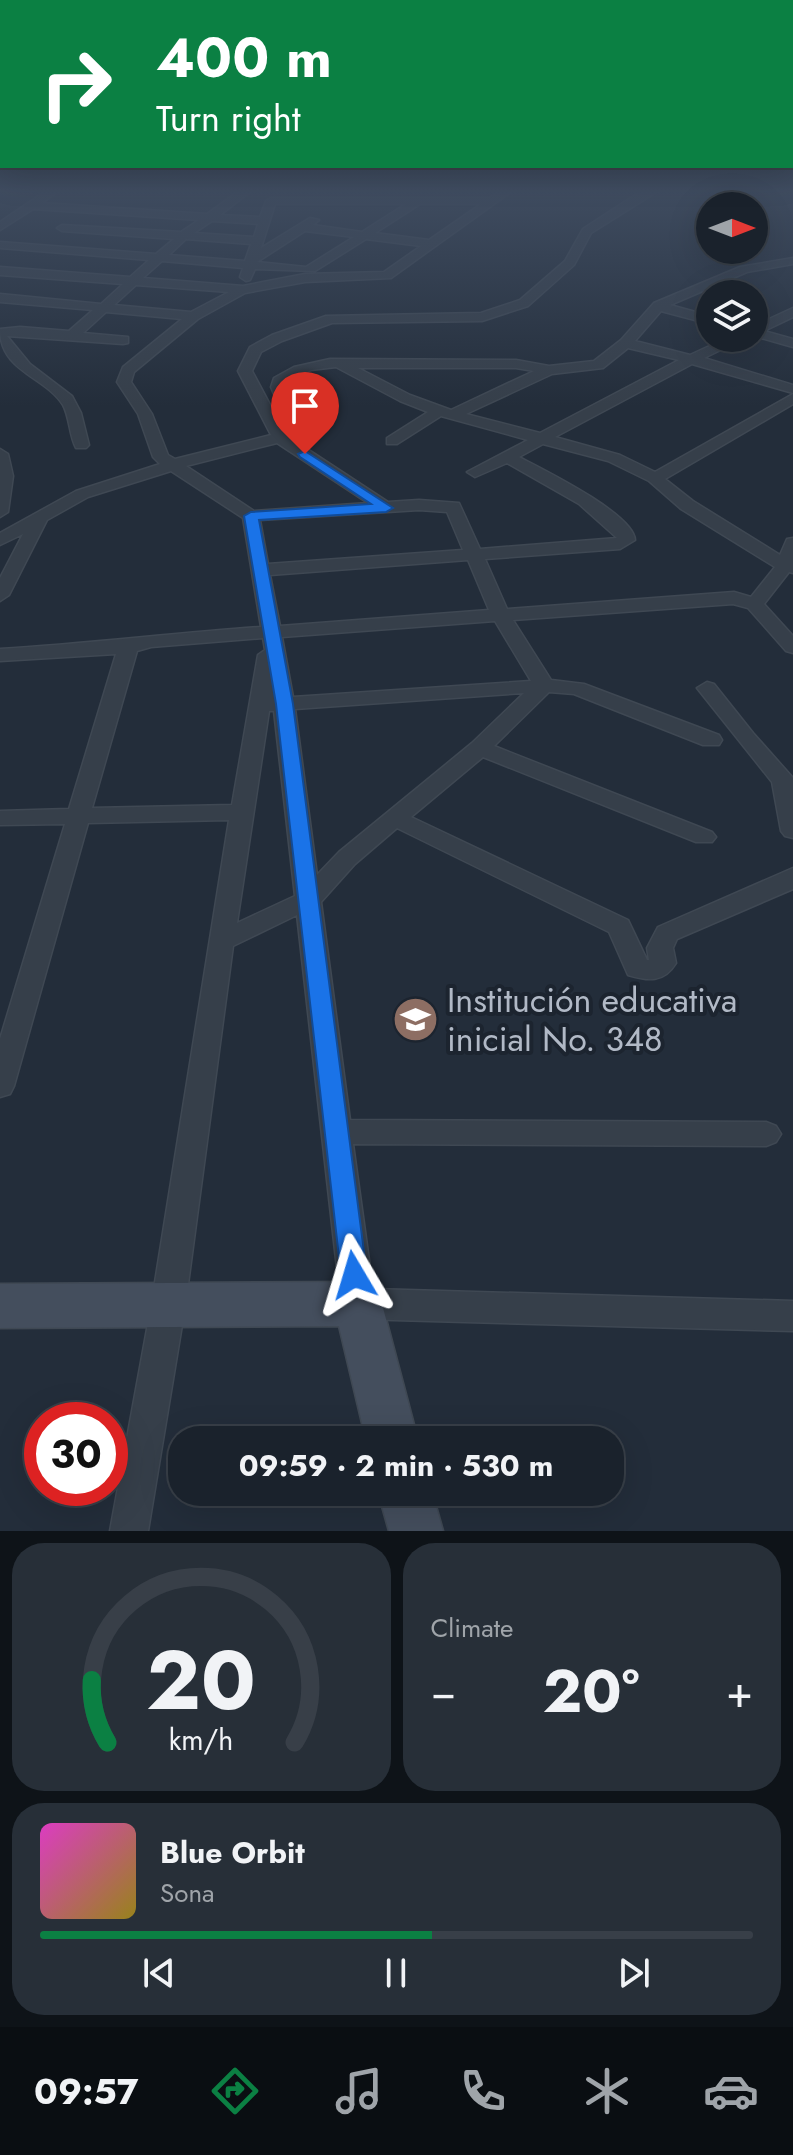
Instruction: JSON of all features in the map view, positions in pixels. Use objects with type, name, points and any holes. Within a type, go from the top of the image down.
[{"type":"street","points":[[73,335],[152,262]]},
{"type":"street","points":[[252,262],[241,290],[193,316],[128,370],[124,382],[145,414],[161,457],[251,516],[444,504],[453,507],[501,616],[544,686]]},
{"type":"street","points":[[263,262],[387,275]]},
{"type":"street","points":[[311,269],[321,262]]},
{"type":"street","points":[[2,273],[241,290],[305,278],[387,275],[405,262]]},
{"type":"street","points":[[386,508],[281,439],[245,371],[255,350],[277,338],[331,319],[482,317],[524,303],[570,262]]},
{"type":"street","points":[[0,540],[43,513],[82,494],[172,465],[290,435],[292,421],[278,387],[279,381],[293,372],[320,363],[516,364],[549,370],[598,365],[626,343],[658,306],[744,269],[771,262]]},
{"type":"street","points":[[0,298],[193,316]]},
{"type":"street","points":[[0,311],[16,300]]},
{"type":"street","points":[[658,306],[696,316]]},
{"type":"street","points":[[768,324],[793,312]]},
{"type":"street","points":[[81,445],[74,413],[67,399],[25,367],[0,335],[20,331],[123,340]]},
{"type":"street","points":[[768,335],[793,343]]},
{"type":"street","points":[[626,343],[793,389]]},
{"type":"street","points":[[475,472],[707,352]]},
{"type":"street","points":[[338,363],[405,398],[445,413],[614,458],[655,478],[687,505],[789,567]]},
{"type":"street","points":[[440,366],[505,389]]},
{"type":"street","points":[[392,441],[445,413],[549,370]]},
{"type":"street","points":[[655,478],[793,398]]},
{"type":"street","points":[[0,454],[4,463],[5,492],[0,512]]},
{"type":"street","points":[[263,570],[620,544],[626,540],[626,534],[607,516],[545,476],[507,457]]},
{"type":"street","points":[[0,595],[23,545],[43,513]]},
{"type":"street","points":[[251,516],[263,570],[273,705],[308,900],[358,1304],[388,1426]]},
{"type":"street","points":[[755,604],[789,567],[793,543]]},
{"type":"street","points":[[0,655],[734,598],[755,604],[793,647]]},
{"type":"street","points":[[0,1086],[128,647]]},
{"type":"street","points":[[221,941],[308,900],[347,858],[480,748],[544,686]]},
{"type":"street","points":[[273,705],[544,686],[577,688],[711,740]]},
{"type":"street","points":[[707,688],[789,781],[793,831]]},
{"type":"street","points":[[129,1531],[168,1307],[242,812],[273,705]]},
{"type":"street","points":[[480,748],[704,837]]},
{"type":"street","points":[[0,818],[242,812]]},
{"type":"street","points":[[395,818],[619,926],[637,968],[653,971],[663,963],[660,948],[667,933],[790,881],[793,876]]},
{"type":"street","points":[[336,1132],[766,1134]]},
{"type":"street","points":[[0,1306],[358,1304],[793,1316]]},
{"type":"street","points":[[409,1506],[416,1531]]},
{"type":"place","name":"Institución educativa inicial No. 348","points":[[416,1020]]},
{"type":"route","points":[[305,454],[386,508],[251,516],[263,570],[270,634],[284,704],[354,1275]]}]
